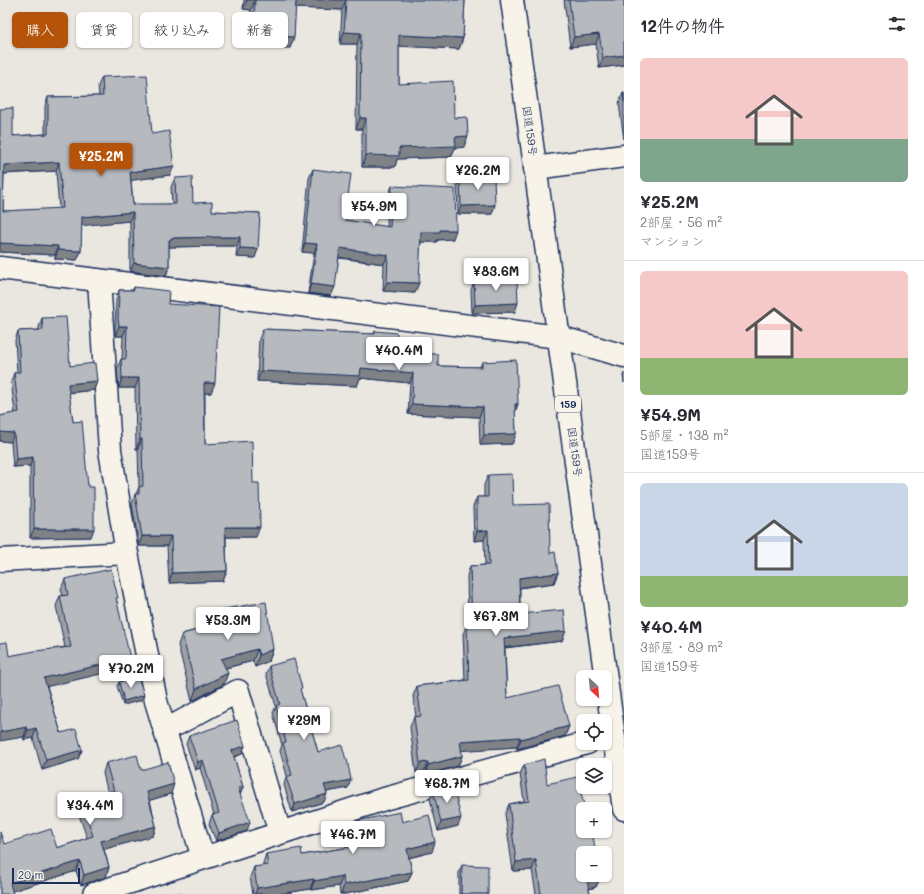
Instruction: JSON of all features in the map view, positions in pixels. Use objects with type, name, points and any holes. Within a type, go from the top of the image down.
[{"type":"main road","name":"国道159号","points":[[512,0],[624,809]]},
{"type":"main road","points":[[536,168],[624,156]]},
{"type":"main road","points":[[0,268],[559,338],[624,356]]},
{"type":"main road","points":[[99,280],[110,450],[127,554],[156,701],[203,858]]},
{"type":"main road","points":[[0,560],[127,554]]},
{"type":"main road","points":[[164,728],[177,724],[238,691],[280,833]]},
{"type":"main road","points":[[94,894],[384,799],[576,746]]},
{"type":"building","points":[[255,0],[297,0],[294,37],[288,37],[288,12],[254,12]]},
{"type":"building","points":[[346,0],[465,0],[463,38],[399,35],[399,84],[453,81],[454,118],[467,117],[468,136],[455,137],[456,146],[399,148],[399,156],[366,155],[366,118],[360,118],[361,33],[344,32]]},
{"type":"building","points":[[569,0],[624,0],[624,55],[603,58],[599,34],[574,37]]},
{"type":"building","points":[[147,75],[152,134],[169,131],[174,166],[130,172],[133,206],[133,204],[176,204],[175,178],[192,177],[193,203],[212,202],[212,211],[260,213],[258,249],[240,248],[240,237],[171,238],[171,240],[169,240],[169,267],[134,263],[133,212],[82,217],[81,251],[58,250],[58,246],[0,243],[0,109],[13,108],[13,136],[48,134],[48,97],[103,96],[102,77]],"holes":[[[59,162],[63,208],[3,211],[4,165]]]},
{"type":"building","points":[[313,169],[351,174],[345,220],[390,227],[392,186],[455,189],[456,230],[421,232],[419,283],[387,282],[388,255],[340,248],[335,287],[311,284],[317,244],[305,243]]},
{"type":"building","points":[[494,176],[495,205],[461,206],[460,177]]},
{"type":"building","points":[[517,280],[518,303],[475,305],[474,282]]},
{"type":"building","points":[[134,287],[169,291],[168,304],[219,307],[215,383],[204,383],[205,444],[252,441],[253,483],[259,483],[260,527],[225,527],[227,571],[172,573],[171,536],[142,536],[135,494],[139,494],[139,487],[143,486],[142,439],[140,439],[139,378],[122,378],[121,359],[126,359],[127,326],[119,326],[118,319],[119,290],[134,290]]},
{"type":"building","points":[[66,317],[70,366],[95,363],[97,381],[68,384],[73,422],[82,421],[88,487],[94,487],[94,529],[34,529],[33,457],[16,459],[14,433],[0,432],[0,416],[19,412],[14,373],[20,372],[18,331],[43,330],[42,318]]},
{"type":"building","points":[[263,329],[375,334],[375,331],[397,333],[395,353],[438,354],[438,366],[482,367],[482,362],[516,360],[518,404],[515,404],[516,434],[484,435],[483,407],[412,404],[413,373],[361,368],[360,376],[261,371]]},
{"type":"building","points":[[512,474],[513,505],[549,504],[550,553],[555,552],[558,573],[519,578],[520,614],[564,610],[566,631],[504,638],[507,698],[558,686],[569,726],[521,739],[520,737],[460,741],[462,756],[428,765],[428,762],[420,763],[414,717],[421,716],[417,686],[469,680],[467,624],[472,623],[470,566],[489,565],[488,530],[477,531],[477,497],[488,497],[488,475]]},
{"type":"building","points":[[111,569],[130,658],[44,678],[61,733],[76,729],[82,750],[46,760],[36,728],[28,730],[27,727],[0,732],[0,643],[7,642],[9,656],[35,651],[71,647],[60,596],[68,595],[65,579]]},
{"type":"building","points":[[266,602],[273,649],[259,655],[257,649],[221,659],[228,673],[196,689],[182,634],[227,622],[224,609]]},
{"type":"building","points":[[294,659],[302,688],[300,689],[318,752],[342,745],[346,760],[347,759],[351,780],[324,785],[327,794],[295,804],[286,777],[292,775],[283,743],[286,742],[276,706],[280,704],[269,666]]},
{"type":"building","points":[[138,676],[144,695],[124,701],[119,682]]},
{"type":"building","points":[[237,720],[245,746],[232,750],[243,787],[238,788],[250,822],[219,833],[212,815],[219,813],[203,760],[198,762],[189,736]]},
{"type":"building","points":[[137,755],[141,770],[168,762],[174,784],[147,792],[156,826],[101,841],[109,867],[84,875],[80,861],[10,883],[13,894],[0,894],[0,832],[4,844],[51,829],[57,848],[93,836],[83,805],[110,797],[109,792],[114,791],[106,763]]},
{"type":"building","points":[[544,759],[547,784],[576,777],[576,794],[581,794],[583,802],[576,802],[576,838],[593,838],[595,846],[576,846],[576,882],[587,882],[590,894],[541,894],[536,860],[516,862],[509,804],[529,801],[524,765]]},
{"type":"building","points":[[453,785],[461,818],[441,822],[433,791]]},
{"type":"building","points":[[400,812],[402,822],[429,815],[435,842],[407,849],[412,872],[344,885],[343,876],[257,888],[254,867],[268,865],[266,854],[301,848],[302,855],[362,845],[357,821]]},
{"type":"building","points":[[462,865],[488,866],[488,894],[461,894]]}]
